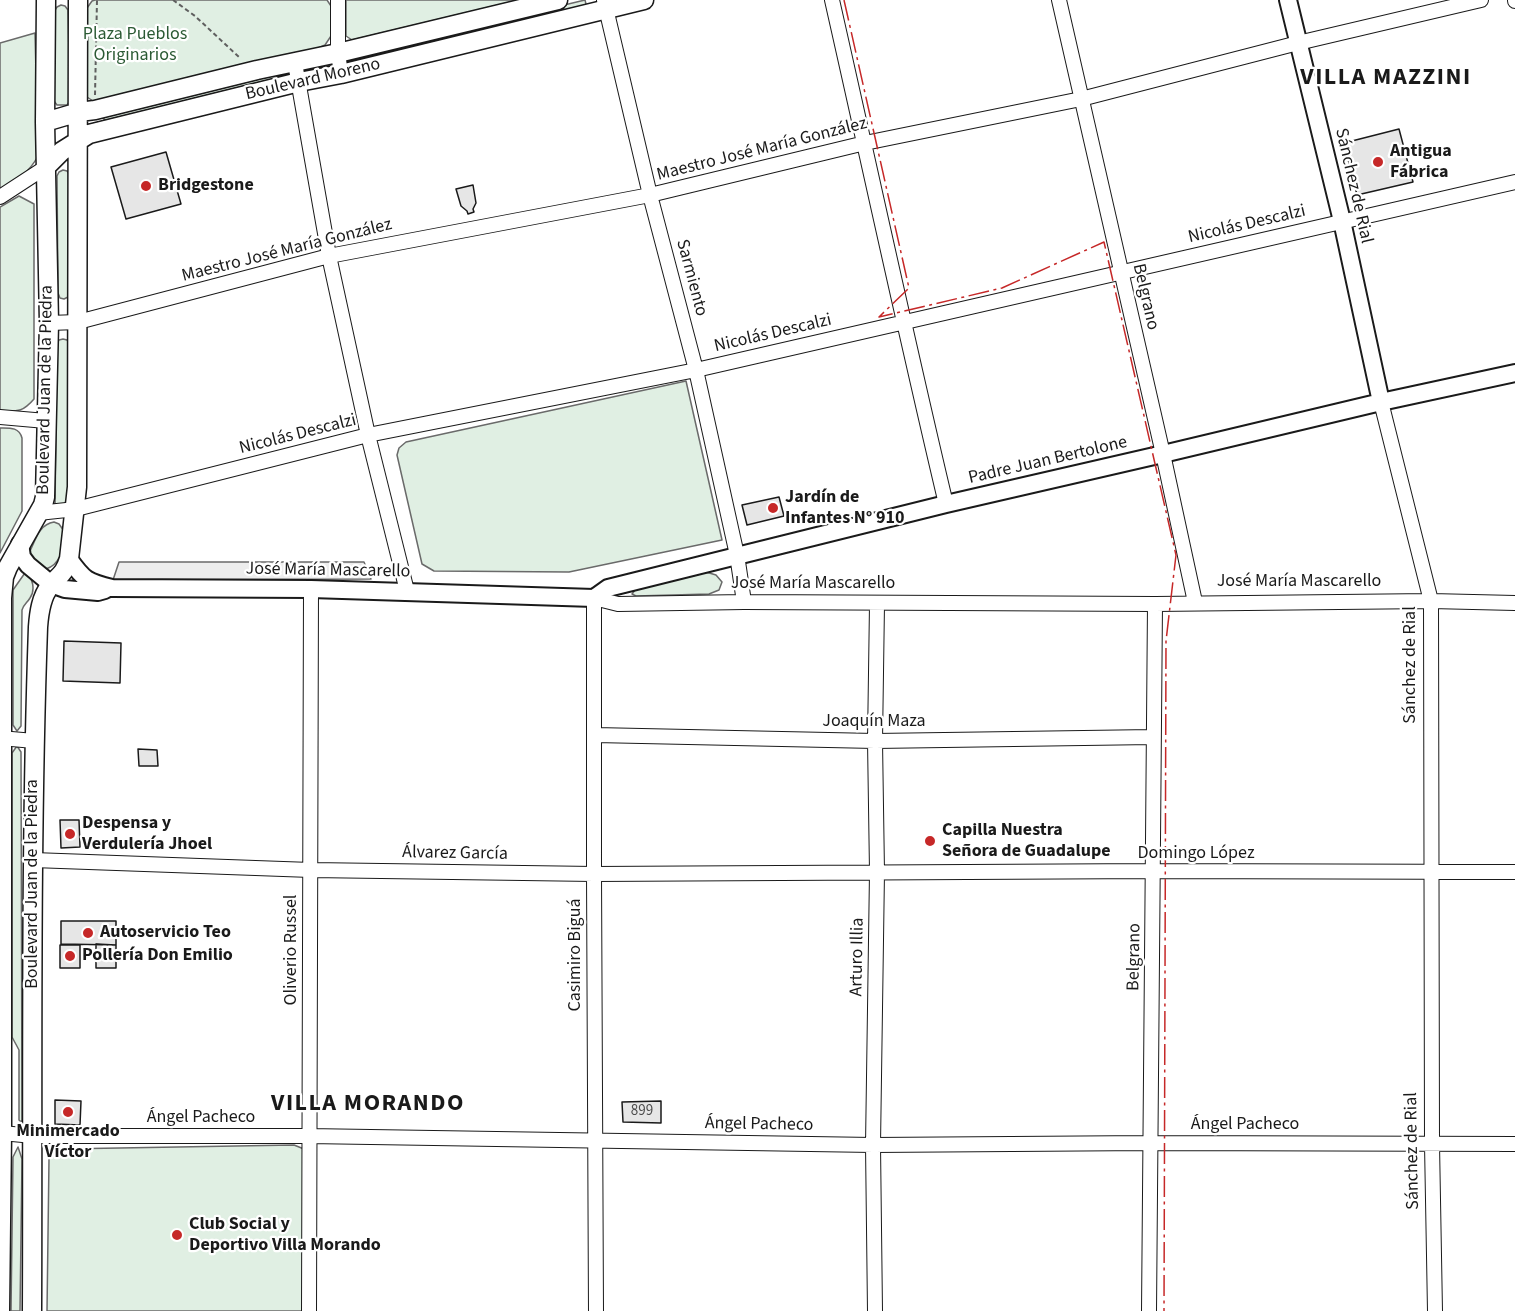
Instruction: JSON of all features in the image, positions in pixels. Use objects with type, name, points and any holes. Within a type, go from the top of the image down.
[{"type":"main road","name":"Boulevard Juan de la Piedra","points":[[0,1311],[2,577],[45,497],[49,323],[45,122],[46,0]]},
{"type":"main road","name":"Boulevard Juan de la Piedra","points":[[32,1311],[34,741],[39,611],[51,584],[65,570],[69,559],[77,487],[79,140],[87,111],[78,0]]},
{"type":"main road","name":"Boulevard Moreno","points":[[45,122],[558,0]]},
{"type":"main road","name":"Boulevard Moreno","points":[[46,167],[62,151],[89,134],[299,82],[341,74],[606,5],[644,0]]},
{"type":"street","points":[[338,0],[338,53],[341,74]]},
{"type":"street","points":[[832,0],[903,323],[946,504]]},
{"type":"street","name":"Belgrano","points":[[1059,0],[1195,602]]},
{"type":"street","name":"Sánchez de Rial","points":[[1288,0],[1342,221],[1381,402],[1431,601],[1432,1144],[1435,1311]]},
{"type":"street","name":"Maestro José María González","points":[[49,323],[78,322],[329,256],[650,195],[864,143],[1081,99],[1298,43],[1481,0]]},
{"type":"street","name":"Sarmiento","points":[[606,5],[650,195],[696,370],[737,555],[744,602]]},
{"type":"street","points":[[296,63],[329,256],[368,435],[407,591]]},
{"type":"street","name":"Boulevard Moreno","points":[[0,197],[46,167]]},
{"type":"street","name":"Nicolás Descalzi","points":[[38,513],[75,509],[368,435],[696,370],[1515,182]]},
{"type":"street","name":"Padre Juan Bertolone","points":[[594,598],[608,588],[737,555],[1381,402],[1515,373]]},
{"type":"street","points":[[0,417],[46,421]]},
{"type":"street","points":[[20,544],[22,557],[28,565],[51,584],[65,590],[98,592],[112,588]]},
{"type":"street","points":[[69,559],[80,574],[92,584],[112,588]]},
{"type":"street","name":"José María Mascarello","points":[[112,588],[407,591],[594,598],[618,604],[744,602],[1155,604],[1431,601],[1515,603]]},
{"type":"street","name":"Oliverio Russel","points":[[309,1311],[311,589]]},
{"type":"street","name":"Casimiro Biguá","points":[[594,598],[596,1311]]},
{"type":"street","name":"Arturo Illia","points":[[875,1311],[873,1145],[877,872],[875,741],[877,604]]},
{"type":"street","name":"Belgrano","points":[[1149,1311],[1155,604]]},
{"type":"street","name":"Joaquín Maza","points":[[595,735],[875,741],[1153,737]]},
{"type":"street","points":[[1,738],[34,741]]},
{"type":"street","name":"Álvarez García","points":[[33,860],[311,870],[594,874],[877,872]]},
{"type":"street","name":"Domingo López","points":[[877,872],[1515,872]]},
{"type":"street","name":"Ángel Pacheco","points":[[2,1133],[33,1136],[308,1136],[873,1145],[1515,1144]]},
{"type":"path","points":[[87,111],[97,0]]},
{"type":"path","points":[[173,0],[195,16],[241,60],[257,70]]},
{"type":"green space","name":"Plaza Pueblos Originarios","points":[[95,0],[327,0],[333,9],[331,36],[325,45],[316,49],[93,101],[87,97],[87,8]]},
{"type":"green space","points":[[346,0],[519,0],[352,40],[346,36]]},
{"type":"green space","points":[[585,0],[587,8],[353,64],[351,56]]},
{"type":"green space","points":[[61,5],[68,10],[70,101],[67,105],[57,105],[54,101],[55,10]]},
{"type":"green space","points":[[35,33],[38,156],[22,176],[0,190],[0,43]]},
{"type":"green space","points":[[279,72],[281,80],[105,123],[103,115]]},
{"type":"green space","points":[[63,170],[70,175],[69,293],[64,299],[60,298],[58,293],[57,176]]},
{"type":"green space","points":[[19,196],[34,204],[34,399],[19,410],[0,411],[0,207]]},
{"type":"green space","points":[[63,339],[70,344],[70,504],[55,508],[57,344]]},
{"type":"green space","points":[[686,381],[722,540],[569,572],[434,571],[422,564],[397,455],[399,448],[406,442]]},
{"type":"green space","points":[[0,428],[11,428],[21,434],[22,511],[0,553]]},
{"type":"green space","points":[[54,522],[59,524],[64,531],[62,548],[56,563],[46,569],[33,564],[29,553],[44,526]]},
{"type":"green space","points":[[27,570],[33,588],[32,595],[22,610],[21,726],[17,731],[13,725],[13,590]]},
{"type":"green space","points":[[706,572],[716,575],[722,582],[719,590],[709,594],[636,596],[632,594],[635,590]]},
{"type":"green space","points":[[17,746],[21,752],[21,1122],[19,1120],[19,1050],[12,1037],[12,753]]},
{"type":"green space","name":"Club Social y Deportivo Villa Morando","points":[[294,1145],[304,1149],[306,1311],[47,1311],[49,1159],[51,1154],[61,1149]]},
{"type":"green space","points":[[18,1147],[22,1159],[20,1311],[11,1311],[13,1157]]},
{"type":"shaded area","points":[[119,562],[364,562],[371,579],[113,580]]},
{"type":"building","name":"Antigua Fábrica","points":[[1399,129],[1413,182],[1357,195],[1344,143]]},
{"type":"building","name":"Bridgestone","points":[[166,152],[181,204],[126,219],[111,167]]},
{"type":"building","points":[[473,185],[476,203],[474,212],[468,214],[461,206],[456,189]]},
{"type":"building","name":"Jardín de Infantes N° 910","points":[[779,497],[784,516],[747,525],[742,505]]},
{"type":"building","points":[[64,641],[121,643],[120,683],[63,681]]},
{"type":"building","points":[[138,749],[157,750],[158,766],[139,766]]},
{"type":"building","name":"Despensa y Verdulería Jhoel","points":[[60,820],[79,820],[80,847],[61,848]]},
{"type":"building","name":"Autoservicio Teo","points":[[61,921],[116,921],[116,945],[61,944]]},
{"type":"building","points":[[96,944],[116,945],[116,968],[96,968]]},
{"type":"building","name":"Pollería Don Emilio","points":[[60,945],[80,945],[80,968],[60,968]]},
{"type":"building","name":"Minimercado Víctor","points":[[55,1100],[81,1101],[80,1125],[55,1124]]},
{"type":"building","points":[[661,1101],[661,1123],[623,1122],[622,1102]]},
{"type":"power","points":[[844,0],[909,288],[879,317],[1002,288],[1104,242],[1176,555],[1166,641],[1164,1311]]},
{"type":"place","name":"Antigua Fábrica","points":[[1378,162]]},
{"type":"place","name":"Bridgestone","points":[[146,186]]},
{"type":"place","name":"Jardín de Infantes N° 910","points":[[773,508]]},
{"type":"place","name":"Despensa y Verdulería Jhoel","points":[[70,834]]},
{"type":"place","name":"Capilla Nuestra Señora de Guadalupe","points":[[930,841]]},
{"type":"place","name":"Autoservicio Teo","points":[[88,933]]},
{"type":"place","name":"Pollería Don Emilio","points":[[70,956]]},
{"type":"place","name":"Minimercado Víctor","points":[[68,1112]]},
{"type":"place","name":"Club Social y Deportivo Villa Morando","points":[[177,1235]]},
{"type":"district","name":"VILLA MAZZINI","points":[[1386,79]]},
{"type":"district","name":"VILLA MORANDO","points":[[368,1105]]}]
